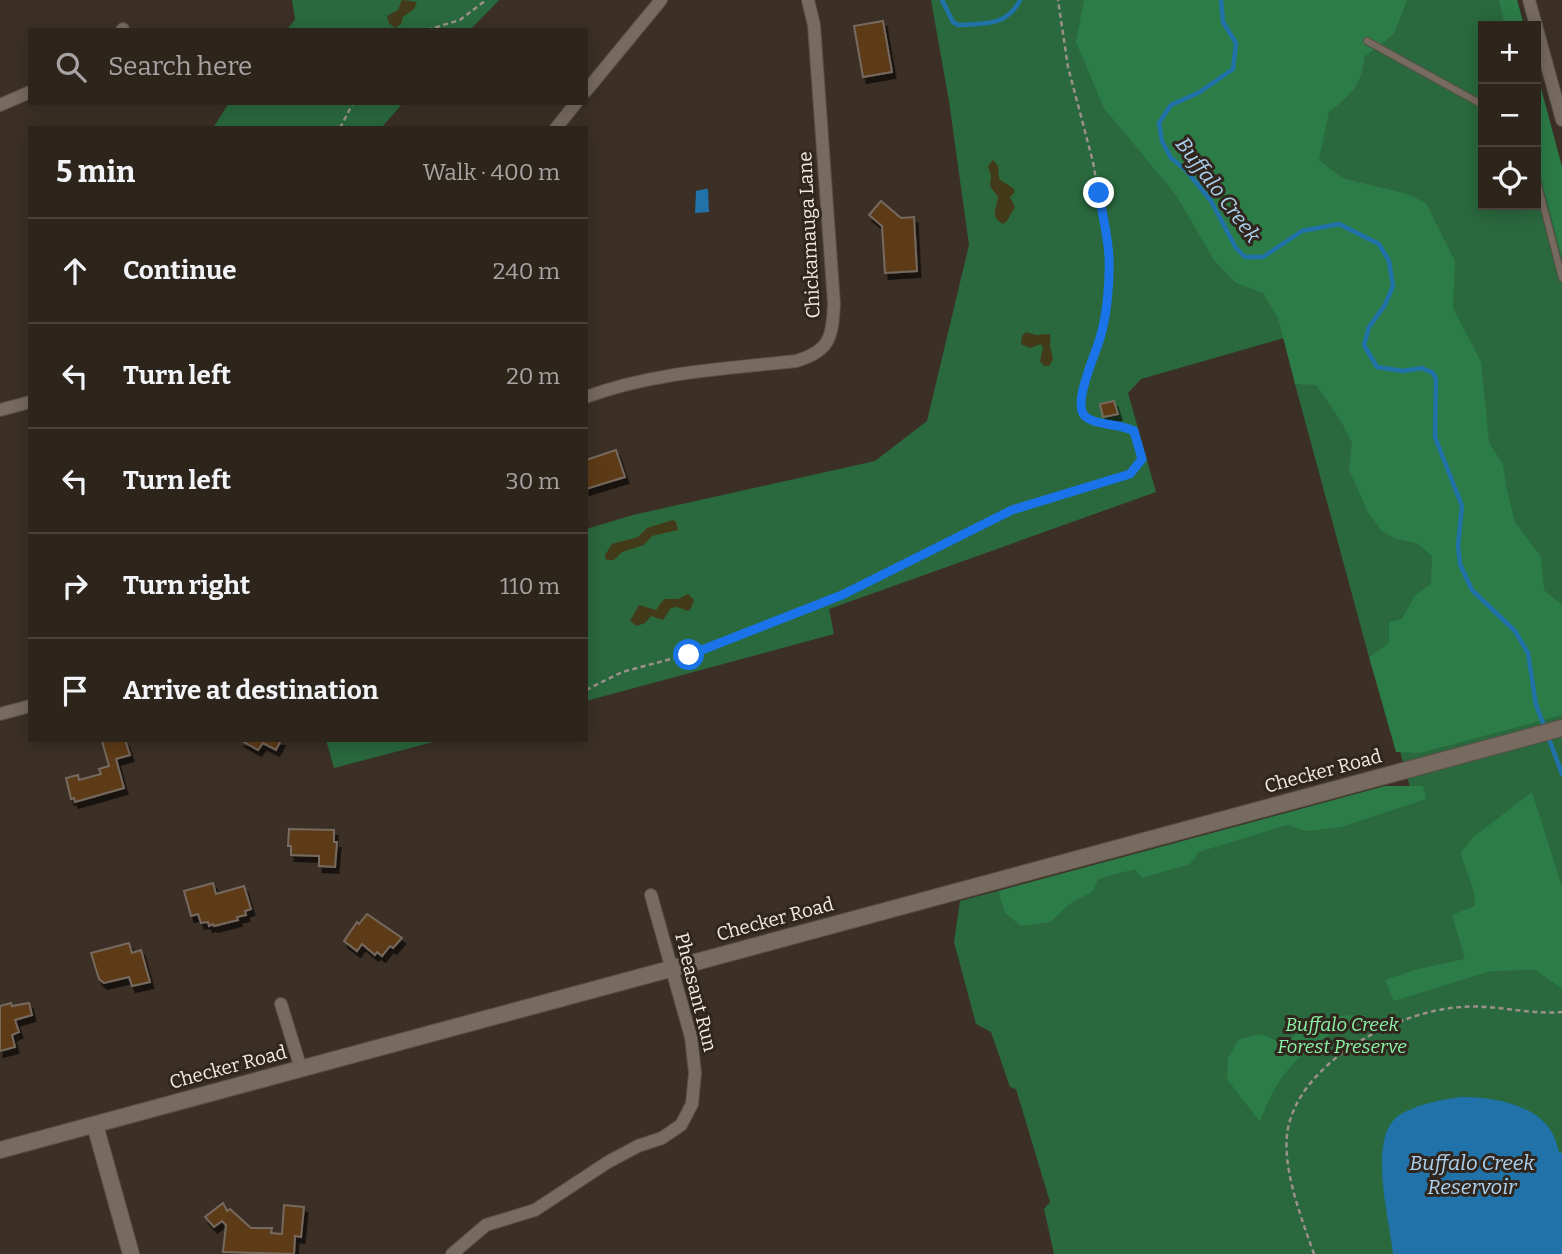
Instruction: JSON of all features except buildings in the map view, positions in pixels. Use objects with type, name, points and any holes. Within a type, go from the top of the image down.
[{"type":"street","points":[[588,89],[661,0]]},
{"type":"street","name":"Chickamauga Lane","points":[[588,396],[612,387],[668,376],[796,362],[810,357],[828,342],[833,332],[834,304],[814,25],[808,0]]},
{"type":"street","points":[[1530,0],[1562,120]]},
{"type":"street","points":[[0,105],[28,93]]},
{"type":"street","points":[[558,126],[574,105]]},
{"type":"street","points":[[0,410],[28,403]]},
{"type":"street","points":[[0,714],[28,707]]},
{"type":"street","name":"Checker Road","points":[[0,1150],[1562,728]]},
{"type":"street","name":"Pheasant Run","points":[[452,1254],[486,1225],[535,1210],[608,1162],[638,1146],[662,1138],[681,1125],[692,1104],[695,1073],[691,1037],[651,895]]},
{"type":"street","points":[[281,1004],[301,1069]]},
{"type":"street","points":[[95,1125],[131,1254]]},
{"type":"lane","points":[[1367,41],[1478,102]]},
{"type":"lane","points":[[1541,196],[1562,278]]},
{"type":"path","points":[[433,28],[460,20],[486,0]]},
{"type":"path","points":[[588,689],[622,672],[701,651],[842,595],[1012,510],[1130,474],[1139,464],[1142,459],[1134,431],[1119,425],[1092,421],[1080,407],[1101,335],[1109,256],[1094,162],[1068,67],[1058,0]]},
{"type":"path","points":[[341,126],[352,105]]},
{"type":"path","points":[[1314,1254],[1304,1228],[1287,1160],[1287,1133],[1299,1100],[1313,1078],[1328,1063],[1374,1034],[1428,1013],[1459,1007],[1487,1006],[1534,1013],[1562,1012]]},
{"type":"green space","points":[[292,0],[499,0],[472,28],[288,28],[295,19]]},
{"type":"green space","name":"Buffalo Creek Forest Preserve","points":[[931,0],[1517,0],[1523,21],[1478,21],[1478,210],[1541,210],[1541,89],[1562,167],[1562,1254],[1054,1254],[1044,1209],[1050,1202],[1016,1089],[1010,1087],[991,1032],[976,1024],[954,942],[960,901],[998,891],[1000,897],[1410,787],[1373,655],[1369,657],[1284,338],[1141,379],[1128,393],[1156,492],[829,609],[834,634],[588,700],[588,528],[633,515],[875,461],[927,421],[969,245],[949,101]]},
{"type":"green space","points":[[1084,0],[1407,0],[1394,34],[1364,57],[1361,75],[1354,89],[1329,112],[1319,160],[1342,178],[1407,194],[1426,203],[1455,261],[1453,308],[1481,362],[1489,443],[1503,464],[1515,522],[1541,557],[1544,590],[1562,605],[1562,715],[1420,753],[1396,752],[1369,657],[1389,643],[1389,622],[1402,619],[1415,595],[1431,584],[1432,556],[1417,543],[1396,539],[1382,531],[1368,512],[1349,470],[1352,443],[1341,421],[1316,385],[1295,384],[1278,318],[1263,293],[1236,283],[1214,260],[1176,195],[1104,108],[1076,42]]},
{"type":"green space","points":[[1499,0],[1517,0],[1523,21],[1504,21]]},
{"type":"green space","points":[[1541,89],[1562,167],[1562,257],[1541,178]]},
{"type":"green space","points":[[228,105],[401,105],[383,126],[214,126]]},
{"type":"green space","points":[[327,742],[433,742],[334,768]]},
{"type":"green space","points":[[1385,786],[1423,786],[1426,799],[1341,827],[1306,831],[1287,825],[1199,852],[1190,864],[1142,878],[1135,869],[1098,879],[1093,891],[1068,905],[1050,922],[1021,926],[1005,913],[998,891]]},
{"type":"green space","points":[[1532,792],[1562,887],[1562,989],[1536,970],[1491,971],[1394,1001],[1385,980],[1414,970],[1465,959],[1452,915],[1475,906],[1475,899],[1461,853],[1471,839]]},
{"type":"green space","points":[[1366,1015],[1329,1035],[1301,1056],[1278,1083],[1260,1122],[1227,1079],[1228,1058],[1239,1039],[1261,1034],[1277,1041],[1288,1041],[1310,1024],[1332,1016]]},
{"type":"sand","points":[[402,0],[417,2],[414,9],[403,17],[401,24],[395,28],[389,23],[387,16],[398,10]]},
{"type":"sand","points":[[993,160],[998,166],[999,179],[1015,192],[1010,197],[1015,207],[1003,224],[996,218],[998,197],[990,186],[988,166]]},
{"type":"sand","points":[[1026,332],[1036,335],[1050,334],[1053,357],[1049,366],[1044,366],[1040,361],[1043,348],[1041,344],[1030,348],[1021,344],[1022,336]]},
{"type":"sand","points":[[673,520],[678,530],[652,536],[644,545],[622,552],[614,560],[606,560],[605,555],[612,544],[638,537],[647,528]]},
{"type":"sand","points":[[688,594],[694,600],[688,611],[671,608],[663,620],[651,616],[645,623],[637,626],[630,621],[639,605],[656,610],[664,599],[678,599]]},
{"type":"water","points":[[708,189],[709,212],[695,213],[696,191]]},
{"type":"water","name":"Buffalo Creek Reservoir","points":[[1461,1097],[1498,1100],[1523,1108],[1544,1122],[1551,1131],[1559,1152],[1562,1153],[1562,1254],[1393,1254],[1382,1161],[1389,1127],[1398,1116],[1412,1108]]},
{"type":"waterway","name":"Buffalo Creek","points":[[942,0],[953,22],[958,25],[985,24],[1002,19],[1009,15],[1020,0]]},
{"type":"waterway","name":"Buffalo Creek","points":[[1221,0],[1223,22],[1236,43],[1233,69],[1200,92],[1171,105],[1159,123],[1162,141],[1171,158],[1186,170],[1211,201],[1236,248],[1245,257],[1263,257],[1302,231],[1339,224],[1379,244],[1389,261],[1393,286],[1385,305],[1369,327],[1364,345],[1377,367],[1403,371],[1422,368],[1433,373],[1436,379],[1435,437],[1462,506],[1458,546],[1460,564],[1472,590],[1515,631],[1528,653],[1536,705],[1545,728]]},
{"type":"waterway","name":"Buffalo Creek","points":[[1548,736],[1562,774]]},
{"type":"route","points":[[689,655],[842,595],[1012,510],[1130,474],[1135,470],[1142,459],[1138,437],[1134,431],[1111,423],[1092,421],[1082,413],[1080,407],[1105,312],[1109,256],[1099,193]]}]
